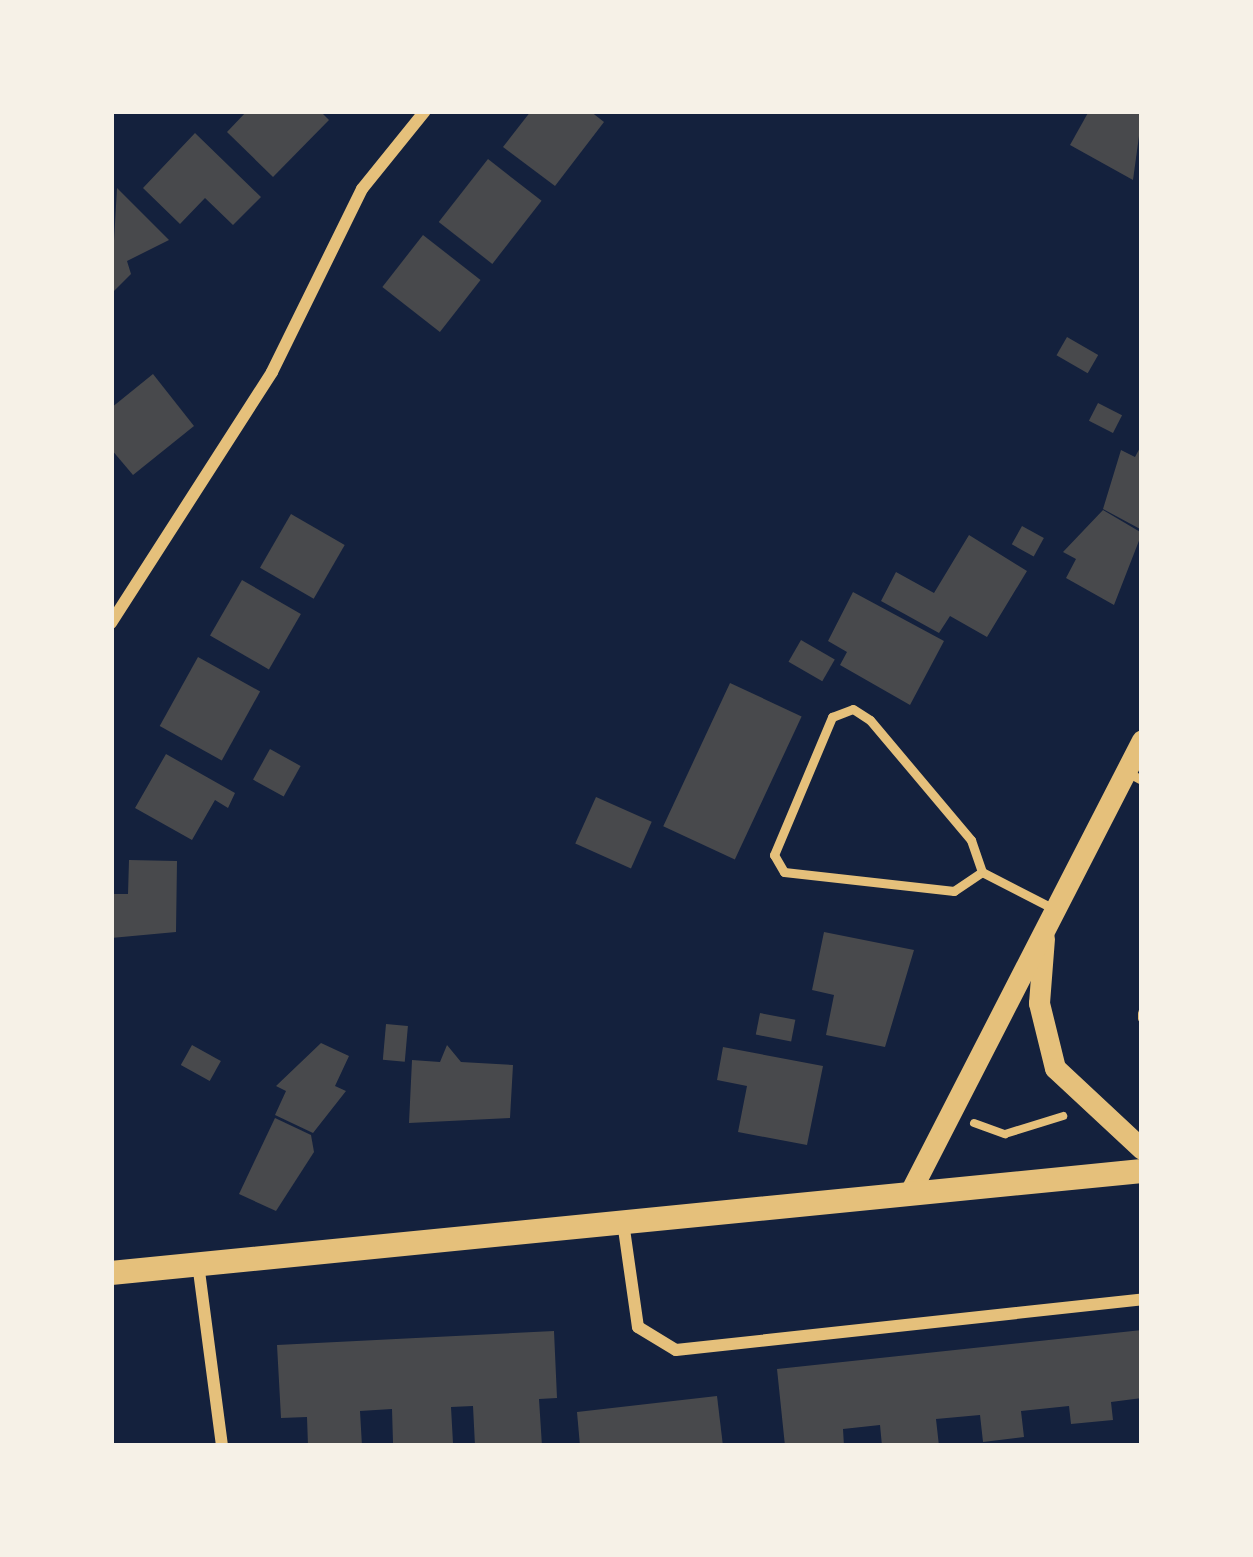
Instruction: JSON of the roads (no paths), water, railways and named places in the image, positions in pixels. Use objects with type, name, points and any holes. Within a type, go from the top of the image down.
[{"type":"main road","points":[[111,1273],[199,1271],[622,1222],[1142,1171]]},
{"type":"street","points":[[111,623],[272,372],[362,189],[424,111]]},
{"type":"street","points":[[909,1193],[1049,917],[1134,776],[1142,740]]},
{"type":"street","points":[[1049,917],[1044,1042],[1087,1109],[1142,1149]]},
{"type":"street","points":[[622,1222],[638,1327],[676,1350],[1142,1299]]},
{"type":"street","points":[[199,1271],[222,1446]]},
{"type":"lane","points":[[982,872],[954,891],[784,872],[774,855],[832,717],[853,709],[869,720],[971,840],[982,872],[1049,917]]}]
